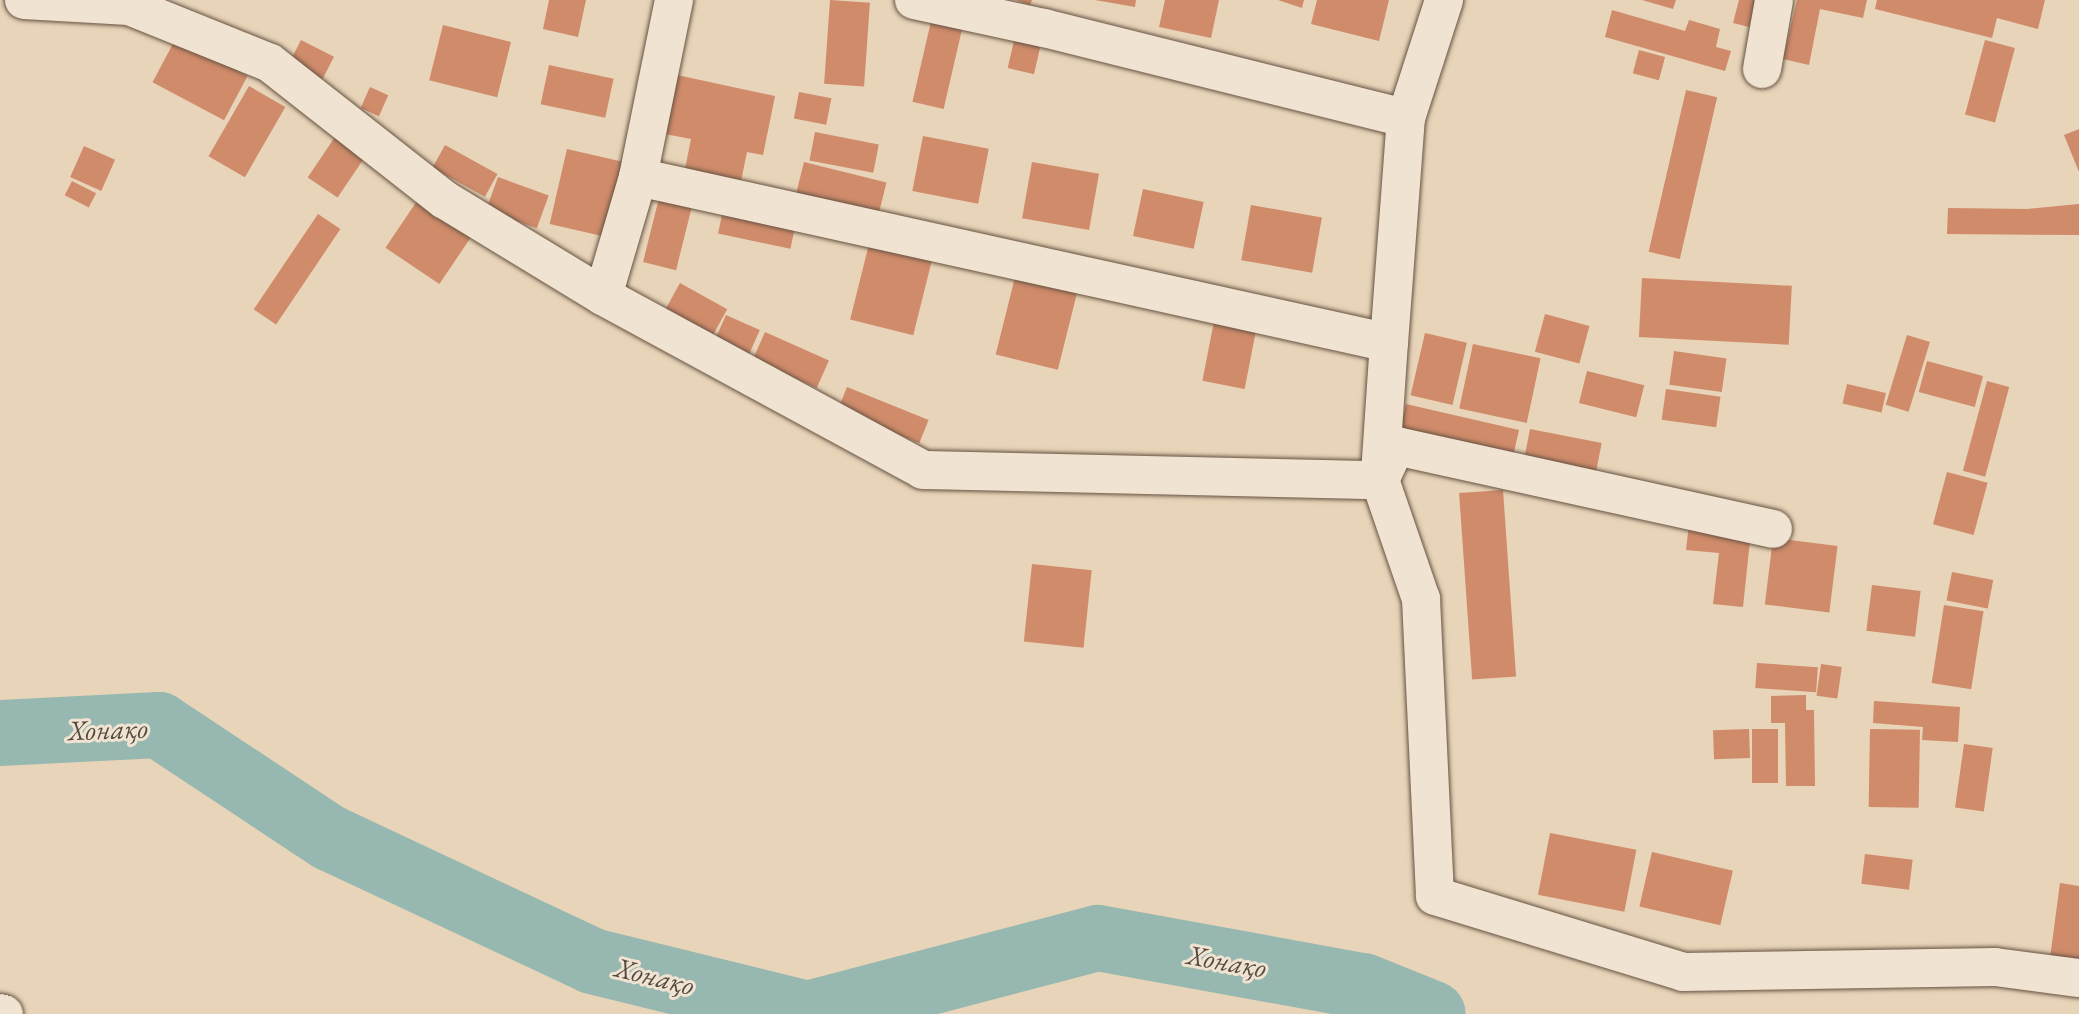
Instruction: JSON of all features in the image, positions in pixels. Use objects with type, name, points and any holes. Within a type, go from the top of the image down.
[{"type":"street","points":[[24,0],[129,6],[270,63],[445,201],[603,296],[923,470],[1380,480]]},
{"type":"street","points":[[603,296],[638,177],[674,0]]},
{"type":"street","points":[[914,0],[1045,28],[1406,118]]},
{"type":"street","points":[[1444,0],[1406,118],[1380,480],[1421,599],[1435,896],[1683,972],[1995,967],[2079,978]]},
{"type":"street","points":[[1762,69],[1774,0]]},
{"type":"street","points":[[638,177],[1389,343]]},
{"type":"street","points":[[1380,480],[1396,446],[1773,529]]},
{"type":"building","points":[[549,0],[586,0],[578,37],[543,29]]},
{"type":"building","points":[[830,0],[870,3],[864,87],[824,84]]},
{"type":"building","points":[[1016,0],[1032,0],[1030,5]]},
{"type":"building","points":[[1095,0],[1136,0],[1135,7]]},
{"type":"building","points":[[1165,0],[1219,0],[1211,38],[1159,27]]},
{"type":"building","points":[[1278,0],[1304,0],[1302,8]]},
{"type":"building","points":[[1317,0],[1389,0],[1379,41],[1311,24]]},
{"type":"building","points":[[1642,0],[1676,0],[1673,9]]},
{"type":"building","points":[[1739,0],[1756,0],[1749,27],[1733,23]]},
{"type":"building","points":[[1797,0],[1867,0],[1863,18],[1820,9],[1809,65],[1783,59]]},
{"type":"building","points":[[1877,0],[2045,0],[2038,29],[1997,18],[1992,38],[1875,9]]},
{"type":"building","points":[[1612,10],[1685,31],[1689,20],[1720,29],[1716,47],[1731,51],[1725,71],[1605,37]]},
{"type":"building","points":[[932,17],[963,24],[944,109],[912,102]]},
{"type":"building","points":[[443,25],[511,42],[497,97],[429,80]]},
{"type":"building","points":[[1016,32],[1042,38],[1034,74],[1008,68]]},
{"type":"building","points":[[176,38],[248,76],[224,120],[153,82]]},
{"type":"building","points":[[301,40],[334,57],[323,79],[290,62]]},
{"type":"building","points":[[1985,40],[2015,48],[1995,122],[1965,114]]},
{"type":"building","points":[[1639,50],[1665,57],[1659,80],[1633,73]]},
{"type":"building","points":[[549,65],[614,79],[605,118],[541,104]]},
{"type":"building","points":[[677,75],[775,96],[763,155],[747,152],[740,186],[684,174],[691,139],[665,134]]},
{"type":"building","points":[[249,86],[285,107],[245,177],[208,156]]},
{"type":"building","points":[[370,87],[388,95],[379,116],[361,108]]},
{"type":"building","points":[[1686,90],[1717,97],[1680,259],[1649,252]]},
{"type":"building","points":[[799,92],[831,98],[826,125],[794,119]]},
{"type":"building","points":[[2079,129],[2079,172],[2064,135]]},
{"type":"building","points":[[339,131],[369,151],[338,198],[308,177]]},
{"type":"building","points":[[815,132],[879,144],[873,173],[809,160]]},
{"type":"building","points":[[923,136],[989,149],[978,204],[912,191]]},
{"type":"building","points":[[445,145],[497,174],[485,197],[432,168]]},
{"type":"building","points":[[84,146],[115,160],[101,191],[70,177]]},
{"type":"building","points":[[567,149],[631,164],[614,239],[550,224]]},
{"type":"building","points":[[804,162],[886,183],[878,216],[796,195]]},
{"type":"building","points":[[1032,162],[1099,174],[1089,230],[1022,218]]},
{"type":"building","points":[[498,177],[549,195],[537,228],[486,210]]},
{"type":"building","points":[[72,181],[96,193],[89,208],[65,195]]},
{"type":"building","points":[[1143,189],[1204,202],[1194,249],[1133,236]]},
{"type":"building","points":[[660,194],[693,202],[676,270],[643,262]]},
{"type":"building","points":[[419,198],[473,234],[439,284],[385,248]]},
{"type":"building","points":[[2079,204],[2079,235],[1947,234],[1948,208],[2027,209]]},
{"type":"building","points":[[1251,205],[1322,218],[1312,273],[1241,260]]},
{"type":"building","points":[[723,210],[795,225],[790,249],[718,233]]},
{"type":"building","points":[[318,214],[340,229],[276,324],[254,309]]},
{"type":"building","points":[[870,240],[933,256],[913,335],[850,320]]},
{"type":"building","points":[[1017,269],[1079,284],[1058,370],[996,354]]},
{"type":"building","points":[[1642,278],[1792,286],[1789,345],[1639,337]]},
{"type":"building","points":[[680,283],[727,309],[712,337],[664,311]]},
{"type":"building","points":[[1545,314],[1589,326],[1579,364],[1535,352]]},
{"type":"building","points":[[726,315],[760,330],[748,356],[715,341]]},
{"type":"building","points":[[1215,316],[1257,324],[1245,389],[1202,381]]},
{"type":"building","points":[[765,332],[829,360],[817,388],[753,359]]},
{"type":"building","points":[[1425,333],[1467,343],[1453,405],[1411,395]]},
{"type":"building","points":[[1907,335],[1930,342],[1909,412],[1886,405]]},
{"type":"building","points":[[1473,344],[1540,358],[1527,423],[1459,409]]},
{"type":"building","points":[[1674,351],[1726,358],[1722,392],[1669,385]]},
{"type":"building","points":[[1927,361],[1983,376],[1975,407],[1919,392]]},
{"type":"building","points":[[1587,371],[1644,385],[1636,417],[1579,403]]},
{"type":"building","points":[[1987,381],[2009,387],[1985,477],[1963,471]]},
{"type":"building","points":[[1847,384],[1886,393],[1881,412],[1843,403]]},
{"type":"building","points":[[847,387],[929,420],[919,443],[838,410]]},
{"type":"building","points":[[1666,389],[1720,397],[1716,427],[1662,420]]},
{"type":"building","points":[[1406,404],[1519,430],[1513,457],[1400,431]]},
{"type":"building","points":[[1530,429],[1602,443],[1596,473],[1524,459]]},
{"type":"building","points":[[1947,472],[1988,483],[1974,535],[1933,524]]},
{"type":"building","points":[[1503,490],[1516,677],[1472,680],[1459,493]]},
{"type":"building","points":[[1689,524],[1751,531],[1743,607],[1713,604],[1719,553],[1686,550]]},
{"type":"building","points":[[1773,538],[1838,546],[1829,612],[1765,605]]},
{"type":"building","points":[[1032,564],[1092,570],[1084,648],[1024,642]]},
{"type":"building","points":[[1952,572],[1993,580],[1988,608],[1946,600]]},
{"type":"building","points":[[1872,585],[1921,591],[1915,637],[1866,631]]},
{"type":"building","points":[[1944,605],[1984,611],[1971,689],[1932,683]]},
{"type":"building","points":[[1757,663],[1818,667],[1816,692],[1755,688]]},
{"type":"building","points":[[1821,664],[1842,667],[1837,699],[1817,696]]},
{"type":"building","points":[[1806,695],[1806,710],[1814,710],[1815,786],[1786,786],[1785,723],[1771,723],[1771,696]]},
{"type":"building","points":[[1874,701],[1960,707],[1958,742],[1922,740],[1923,727],[1873,723]]},
{"type":"building","points":[[1749,729],[1750,758],[1714,759],[1713,730]]},
{"type":"building","points":[[1752,729],[1778,729],[1778,783],[1752,783]]},
{"type":"building","points":[[1870,729],[1920,730],[1919,808],[1869,807]]},
{"type":"building","points":[[1964,744],[1993,748],[1984,811],[1955,807]]},
{"type":"building","points":[[1550,833],[1636,850],[1624,912],[1538,895]]},
{"type":"building","points":[[1652,852],[1733,871],[1720,925],[1639,907]]},
{"type":"building","points":[[1865,854],[1913,860],[1909,890],[1861,884]]},
{"type":"building","points":[[2060,883],[2079,886],[2079,962],[2050,958]]},
{"type":"waterway","name":"Хонақо","points":[[0,733],[159,725],[330,838],[592,961],[808,1014],[1098,938],[1363,986],[1433,1014]]}]
